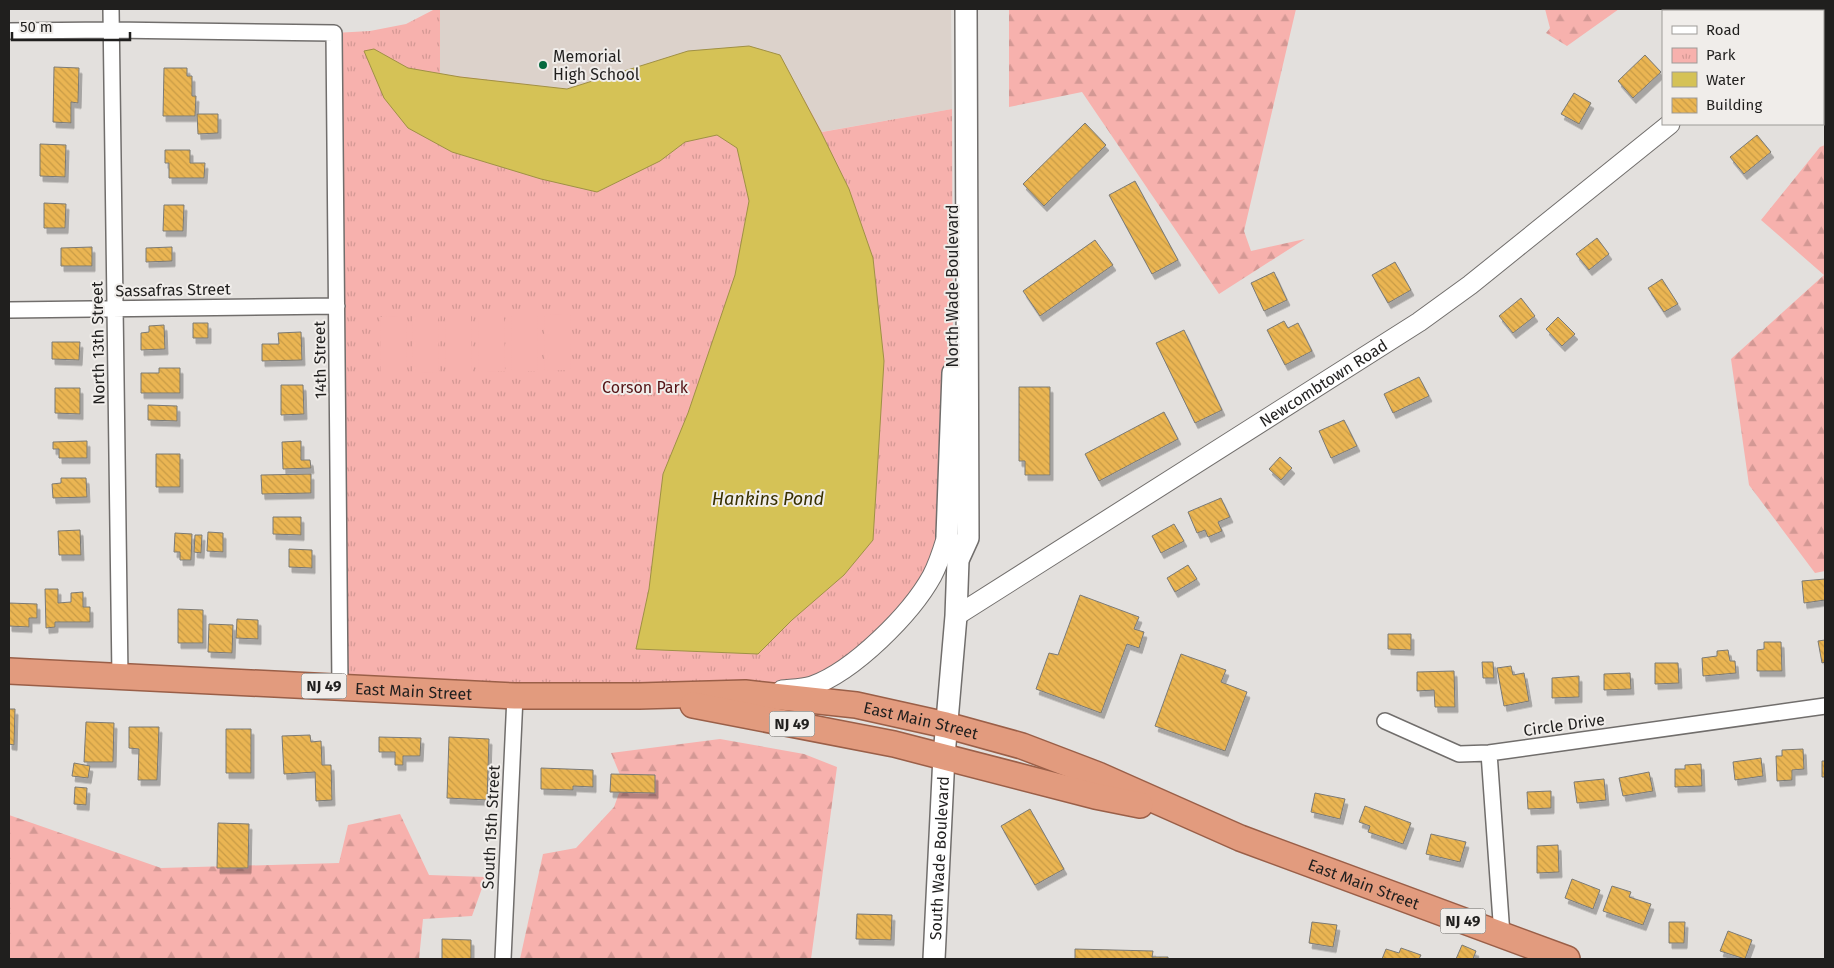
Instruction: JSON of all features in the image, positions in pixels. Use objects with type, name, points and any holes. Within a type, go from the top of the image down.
[{"type":"highway","name":"East Main Street","points":[[9,671],[515,696],[639,696],[745,693],[856,705],[946,725],[1022,746],[1098,775],[1286,856],[1567,959]]},
{"type":"highway","name":"East Main Street","points":[[639,696],[815,728],[944,756],[1095,796],[1188,815]]},
{"type":"main road","name":"North Wade Boulevard","points":[[952,9],[953,381],[947,536],[958,560]]},
{"type":"main road","name":"North Wade Boulevard","points":[[944,756],[956,616],[958,560],[968,538],[966,9]]},
{"type":"main road","name":"South Wade Boulevard","points":[[934,959],[944,756]]},
{"type":"street","name":"North 13th Street","points":[[110,9],[120,677]]},
{"type":"street","points":[[9,31],[111,30]]},
{"type":"street","name":"14th Street","points":[[111,30],[334,33],[340,687]]},
{"type":"street","name":"Newcombtown Road","points":[[956,616],[1419,322],[1470,285],[1669,125]]},
{"type":"street","name":"Sassafras Street","points":[[9,310],[337,306]]},
{"type":"street","points":[[745,693],[810,686],[832,677],[863,655],[921,594],[933,573],[947,536]]},
{"type":"street","name":"South 15th Street","points":[[503,959],[515,696]]},
{"type":"street","name":"Circle Drive","points":[[1384,721],[1459,754],[1489,753],[1825,706]]},
{"type":"street","points":[[1489,753],[1502,935]]},
{"type":"shaded area","name":"Memorial High School","points":[[440,9],[951,9],[952,109],[821,132],[780,55],[688,51],[567,89],[440,74]]},
{"type":"green space","name":"Corson Park","points":[[435,9],[440,9],[440,74],[567,89],[688,51],[749,46],[780,55],[822,132],[952,109],[953,381],[947,536],[921,594],[810,686],[340,687],[334,33],[370,31],[406,24]]},
{"type":"green space","points":[[1009,9],[1296,9],[1244,231],[1251,251],[1305,239],[1219,294],[1082,92],[1009,107]]},
{"type":"green space","points":[[1545,9],[1619,9],[1567,46],[1546,33],[1550,28]]},
{"type":"green space","points":[[1825,145],[1825,571],[1815,573],[1749,485],[1731,359],[1824,275],[1761,220],[1820,147]]},
{"type":"green space","points":[[570,314],[571,370],[545,371],[544,315]]},
{"type":"green space","points":[[478,315],[504,315],[505,371],[479,372]]},
{"type":"green space","points":[[511,315],[537,315],[538,371],[512,371]]},
{"type":"green space","points":[[406,316],[407,373],[381,373],[380,317]]},
{"type":"green space","points":[[412,316],[438,316],[439,372],[413,373]]},
{"type":"green space","points":[[445,316],[471,316],[472,372],[446,372]]},
{"type":"green space","points":[[720,739],[804,754],[837,767],[811,959],[520,959],[543,854],[576,848],[614,807],[623,782],[611,753]]},
{"type":"green space","points":[[400,814],[429,875],[486,877],[472,916],[423,919],[419,959],[9,959],[9,815],[161,868],[339,863],[348,825]]},
{"type":"water","name":"Hankins Pond","points":[[749,46],[780,55],[849,189],[873,258],[884,361],[873,540],[844,575],[792,620],[758,654],[636,649],[649,589],[663,474],[688,413],[735,275],[749,201],[737,148],[717,135],[685,142],[660,161],[597,192],[541,179],[452,152],[408,128],[384,98],[364,51],[374,49],[408,68],[460,77],[567,89],[688,51]]},
{"type":"building","points":[[1645,55],[1661,72],[1633,98],[1618,81]]},
{"type":"building","points":[[54,67],[79,68],[78,103],[71,102],[71,123],[53,122]]},
{"type":"building","points":[[164,68],[187,68],[187,76],[192,76],[192,96],[196,96],[195,116],[163,116]]},
{"type":"building","points":[[1574,93],[1591,103],[1579,124],[1561,114]]},
{"type":"building","points":[[197,114],[218,114],[218,133],[198,134]]},
{"type":"building","points":[[1085,123],[1106,145],[1044,206],[1023,184]]},
{"type":"building","points":[[1757,135],[1771,152],[1744,174],[1730,157]]},
{"type":"building","points":[[40,144],[66,145],[65,177],[40,176]]},
{"type":"building","points":[[165,150],[190,150],[190,163],[205,163],[204,178],[169,178],[169,163],[165,163]]},
{"type":"building","points":[[1135,181],[1178,260],[1152,274],[1109,195]]},
{"type":"building","points":[[44,203],[66,204],[65,228],[44,228]]},
{"type":"building","points":[[164,205],[184,205],[183,231],[163,231]]},
{"type":"building","points":[[1597,238],[1609,254],[1589,270],[1576,254]]},
{"type":"building","points":[[1095,240],[1113,265],[1040,316],[1023,291]]},
{"type":"building","points":[[92,247],[92,266],[61,266],[61,248]]},
{"type":"building","points":[[172,247],[172,261],[146,262],[146,248]]},
{"type":"building","points":[[1395,262],[1411,290],[1388,303],[1372,275]]},
{"type":"building","points":[[1274,272],[1287,300],[1264,311],[1251,283]]},
{"type":"building","points":[[1662,279],[1678,304],[1664,312],[1648,288]]},
{"type":"building","points":[[1521,298],[1535,316],[1513,333],[1499,316]]},
{"type":"building","points":[[1558,317],[1575,334],[1562,346],[1546,329]]},
{"type":"building","points":[[1284,321],[1288,328],[1298,323],[1312,351],[1285,365],[1267,330]]},
{"type":"building","points":[[193,323],[208,323],[208,338],[193,338]]},
{"type":"building","points":[[164,325],[165,349],[141,350],[141,333],[149,332],[149,326]]},
{"type":"building","points":[[1184,330],[1222,410],[1195,423],[1156,343]]},
{"type":"building","points":[[301,332],[302,360],[262,361],[262,344],[279,344],[278,333]]},
{"type":"building","points":[[52,342],[80,342],[79,360],[52,359]]},
{"type":"building","points":[[159,368],[180,368],[180,393],[141,393],[141,373],[159,373]]},
{"type":"building","points":[[1419,377],[1429,396],[1393,413],[1384,394]]},
{"type":"building","points":[[281,385],[303,385],[304,414],[281,415]]},
{"type":"building","points":[[1019,387],[1050,387],[1050,475],[1025,475],[1025,461],[1019,461]]},
{"type":"building","points":[[55,388],[80,388],[80,414],[55,413]]},
{"type":"building","points":[[148,405],[177,406],[177,421],[148,420]]},
{"type":"building","points":[[1164,412],[1178,439],[1099,481],[1085,454]]},
{"type":"building","points":[[1344,420],[1357,446],[1331,458],[1319,431]]},
{"type":"building","points":[[87,441],[87,458],[59,458],[59,449],[53,449],[53,442]]},
{"type":"building","points":[[301,441],[301,460],[310,460],[311,468],[283,469],[282,442]]},
{"type":"building","points":[[156,454],[180,454],[180,487],[156,487]]},
{"type":"building","points":[[1280,457],[1292,468],[1281,480],[1269,469]]},
{"type":"building","points":[[311,474],[311,493],[262,494],[261,475]]},
{"type":"building","points":[[61,478],[86,478],[87,497],[53,498],[52,484],[61,483]]},
{"type":"building","points":[[1221,498],[1230,517],[1218,522],[1222,531],[1208,537],[1205,530],[1197,533],[1188,512]]},
{"type":"building","points":[[273,517],[301,517],[301,535],[273,534]]},
{"type":"building","points":[[1174,524],[1184,541],[1161,553],[1152,536]]},
{"type":"building","points":[[80,530],[81,555],[59,555],[58,531]]},
{"type":"building","points":[[208,532],[223,533],[223,552],[207,551]]},
{"type":"building","points":[[175,533],[192,534],[191,560],[180,560],[180,552],[174,552]]},
{"type":"building","points":[[195,535],[202,535],[201,553],[194,552]]},
{"type":"building","points":[[289,549],[312,550],[312,568],[289,567]]},
{"type":"building","points":[[1188,565],[1197,579],[1175,592],[1167,578]]},
{"type":"building","points":[[1825,579],[1825,600],[1804,603],[1802,581]]},
{"type":"building","points":[[45,589],[58,589],[58,603],[71,602],[71,593],[83,592],[83,607],[90,607],[90,622],[55,622],[55,627],[46,628]]},
{"type":"building","points":[[1080,595],[1139,617],[1134,629],[1144,632],[1139,648],[1127,644],[1101,713],[1036,689],[1049,653],[1058,655]]},
{"type":"building","points":[[9,603],[37,604],[37,618],[29,618],[29,627],[9,626]]},
{"type":"building","points":[[178,609],[203,610],[203,643],[178,643]]},
{"type":"building","points":[[237,619],[258,620],[258,639],[236,638]]},
{"type":"building","points":[[209,624],[233,625],[232,653],[208,652]]},
{"type":"building","points":[[1388,634],[1411,634],[1411,650],[1388,649]]},
{"type":"building","points":[[1825,640],[1825,662],[1822,663],[1818,641]]},
{"type":"building","points":[[1764,642],[1781,642],[1782,671],[1757,671],[1757,650],[1764,649]]},
{"type":"building","points":[[1728,650],[1730,661],[1735,661],[1736,673],[1703,676],[1702,658],[1717,656],[1717,651]]},
{"type":"building","points":[[1181,654],[1226,670],[1221,682],[1247,692],[1225,751],[1155,726]]},
{"type":"building","points":[[1482,662],[1493,662],[1494,678],[1483,678]]},
{"type":"building","points":[[1655,663],[1678,663],[1679,683],[1655,684]]},
{"type":"building","points":[[1511,666],[1513,675],[1524,673],[1529,701],[1504,706],[1497,668]]},
{"type":"building","points":[[1454,671],[1455,707],[1435,707],[1434,690],[1417,691],[1417,672]]},
{"type":"building","points":[[1630,673],[1631,689],[1604,690],[1604,674]]},
{"type":"building","points":[[1579,676],[1579,697],[1552,698],[1552,678]]},
{"type":"building","points":[[9,709],[15,709],[14,745],[9,744]]},
{"type":"building","points":[[86,722],[114,723],[113,762],[84,762]]},
{"type":"building","points":[[129,727],[159,727],[157,780],[138,780],[139,749],[129,748]]},
{"type":"building","points":[[226,729],[251,729],[251,773],[226,773]]},
{"type":"building","points":[[310,735],[311,742],[321,741],[322,765],[331,765],[332,800],[316,801],[315,772],[284,774],[282,736]]},
{"type":"building","points":[[379,737],[421,738],[420,756],[403,756],[403,765],[395,765],[395,752],[379,752]]},
{"type":"building","points":[[449,737],[489,739],[487,800],[447,798]]},
{"type":"building","points":[[1803,749],[1804,769],[1792,770],[1792,780],[1777,781],[1776,756],[1782,756],[1782,750]]},
{"type":"building","points":[[1761,758],[1763,776],[1735,780],[1733,762]]},
{"type":"building","points":[[1822,761],[1825,761],[1825,777],[1822,777]]},
{"type":"building","points":[[74,763],[90,766],[88,778],[72,776]]},
{"type":"building","points":[[1701,764],[1702,786],[1675,787],[1675,769],[1685,769],[1685,765]]},
{"type":"building","points":[[541,768],[593,770],[593,787],[573,786],[573,790],[541,789]]},
{"type":"building","points":[[1649,772],[1653,791],[1623,796],[1619,778]]},
{"type":"building","points":[[611,774],[655,775],[655,793],[610,792]]},
{"type":"building","points":[[1604,779],[1606,800],[1577,803],[1574,782]]},
{"type":"building","points":[[75,787],[87,788],[86,805],[74,804]]},
{"type":"building","points":[[1551,791],[1551,808],[1528,809],[1527,792]]},
{"type":"building","points":[[1315,793],[1345,799],[1340,819],[1311,812]]},
{"type":"building","points":[[1365,806],[1411,823],[1403,844],[1368,832],[1370,826],[1359,822]]},
{"type":"building","points":[[1030,809],[1064,869],[1035,885],[1001,826]]},
{"type":"building","points":[[218,823],[249,824],[248,868],[217,868]]},
{"type":"building","points":[[1431,834],[1466,842],[1460,862],[1426,854]]},
{"type":"building","points":[[1558,845],[1559,872],[1537,873],[1537,846]]},
{"type":"building","points":[[1572,879],[1600,890],[1593,909],[1565,898]]},
{"type":"building","points":[[1612,886],[1631,892],[1629,897],[1651,904],[1643,925],[1603,911]]},
{"type":"building","points":[[857,914],[892,915],[891,940],[856,939]]},
{"type":"building","points":[[1312,922],[1337,925],[1333,947],[1309,943]]},
{"type":"building","points":[[1669,922],[1685,922],[1684,943],[1669,943]]},
{"type":"building","points":[[1728,931],[1752,940],[1745,959],[1720,951]]},
{"type":"building","points":[[442,939],[471,940],[471,959],[442,959]]},
{"type":"building","points":[[1462,945],[1476,951],[1473,959],[1456,959]]},
{"type":"building","points":[[1401,948],[1421,955],[1419,959],[1382,959],[1386,949],[1399,953]]},
{"type":"building","points":[[1075,949],[1153,951],[1152,957],[1168,957],[1168,959],[1075,959]]},
{"type":"place","name":"Memorial High School","points":[[543,65]]}]
